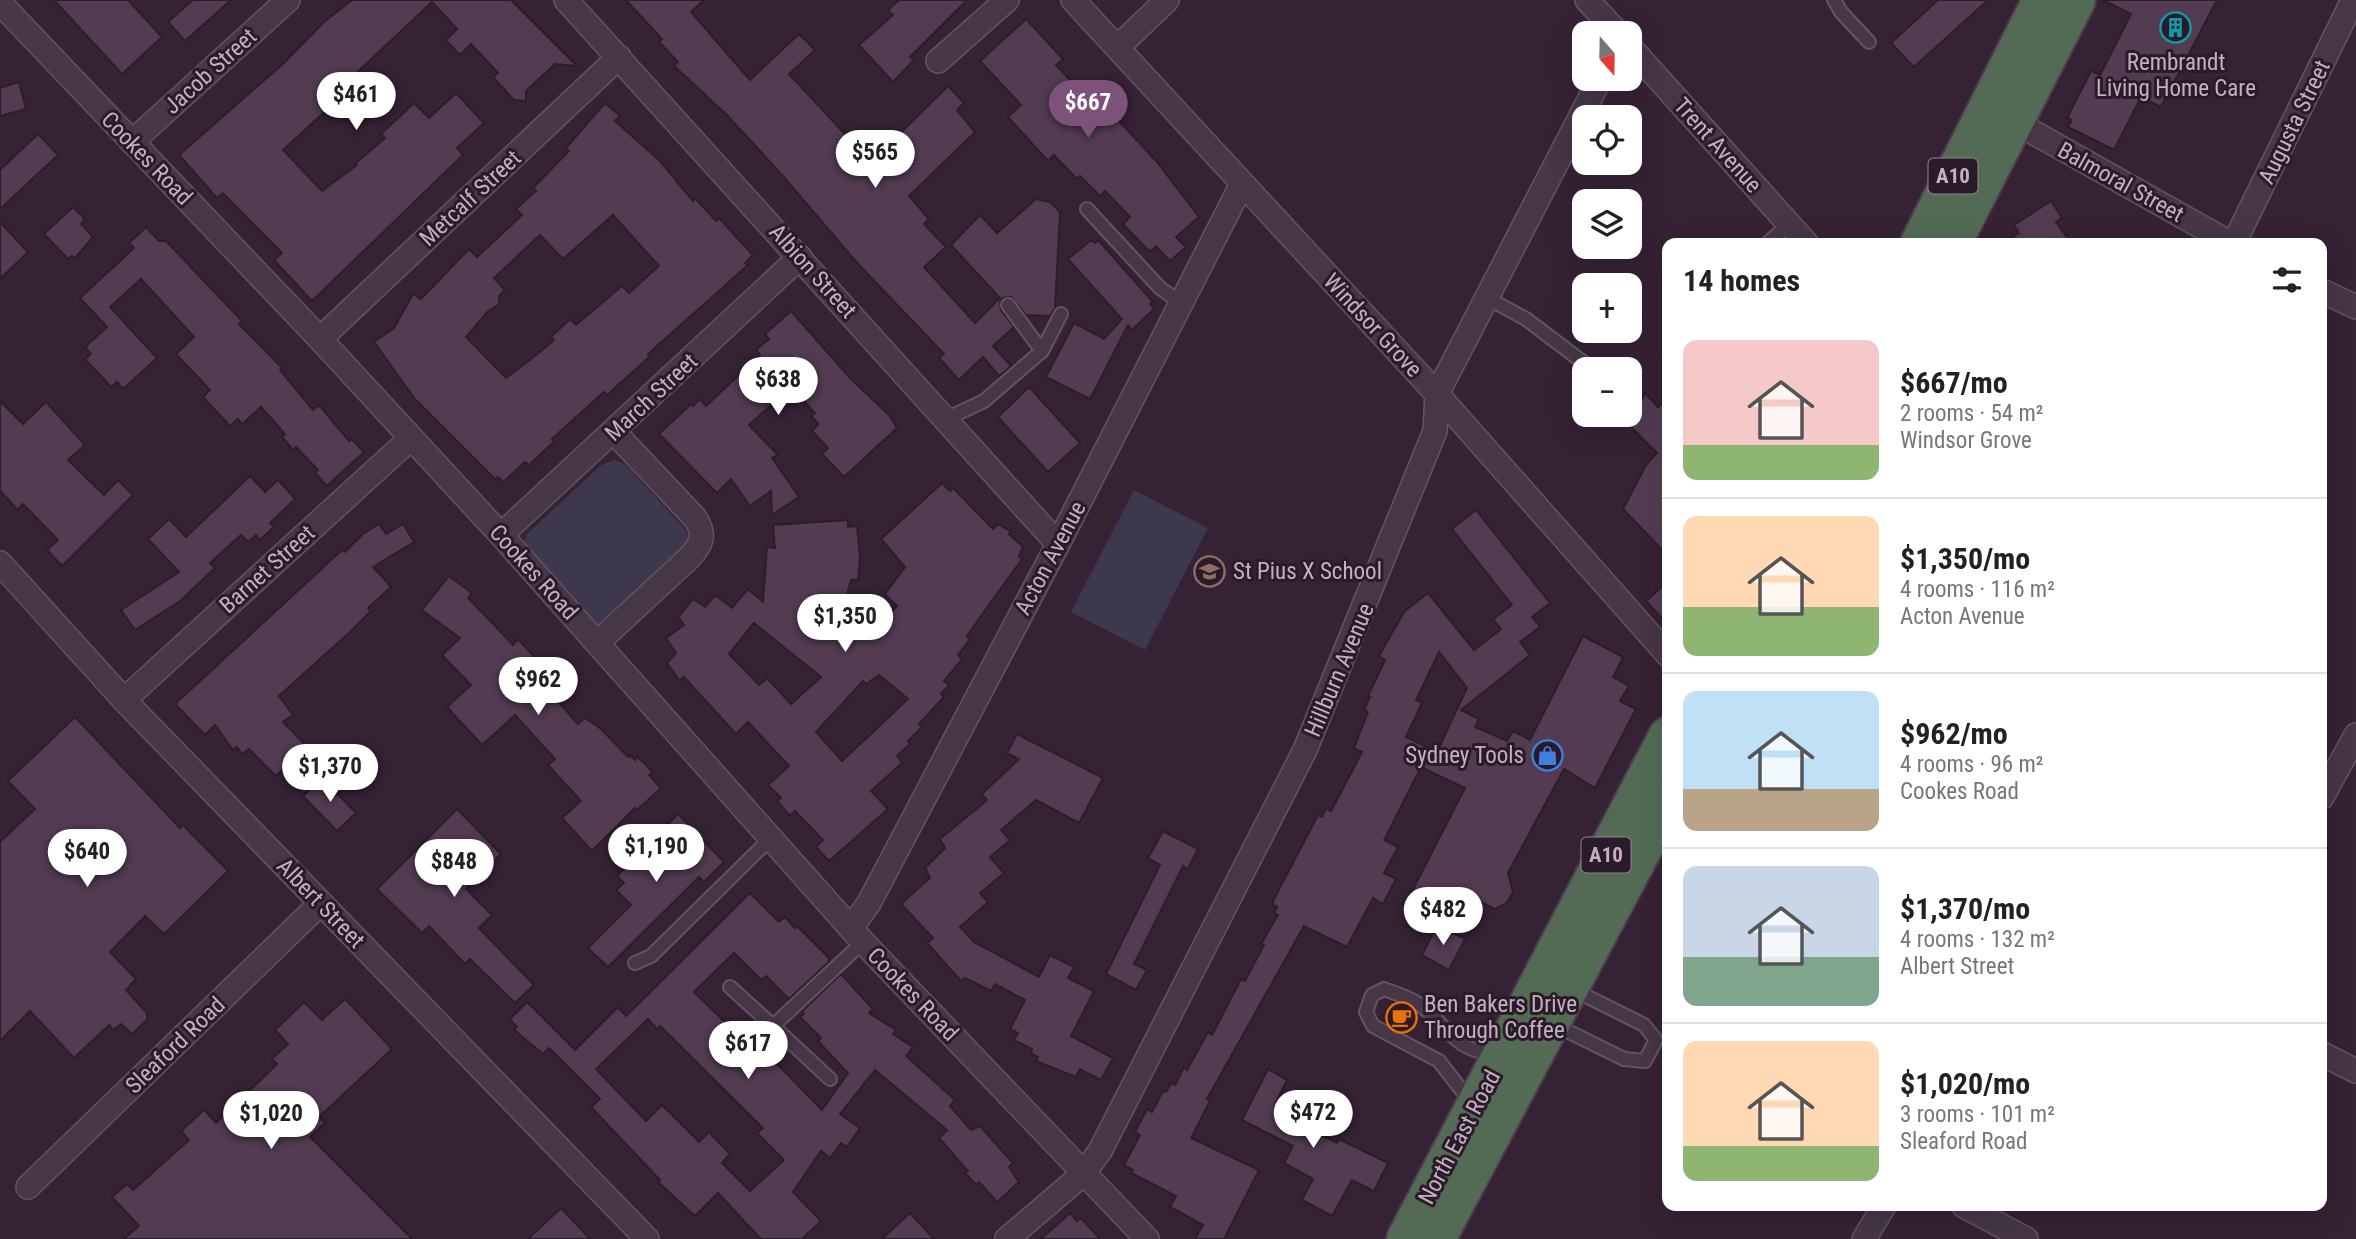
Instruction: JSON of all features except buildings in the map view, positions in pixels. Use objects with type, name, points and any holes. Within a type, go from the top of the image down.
[{"type":"highway","name":"A10","points":[[1923,238],[2000,115],[2060,2]]},
{"type":"highway","name":"A10","points":[[1954,238],[2000,115]]},
{"type":"highway","name":"North East Road","points":[[1557,981],[1662,749]]},
{"type":"highway","name":"North East Road","points":[[1436,1239],[1538,1016],[1662,812]]},
{"type":"highway","name":"North East Road","points":[[1406,1239],[1502,1055],[1538,1016]]},
{"type":"street","name":"Jacob Street","points":[[132,142],[288,0]]},
{"type":"street","name":"Albion Street","points":[[566,0],[1058,544]]},
{"type":"street","points":[[939,61],[1007,0]]},
{"type":"street","name":"Windsor Grove","points":[[1073,0],[1437,394],[1662,648]]},
{"type":"street","points":[[1118,47],[1167,0]]},
{"type":"street","points":[[1587,0],[1607,21]]},
{"type":"street","name":"Cookes Road","points":[[1,5],[320,339],[501,536],[857,935],[1147,1239]]},
{"type":"street","name":"Augusta Street","points":[[2235,238],[2352,11]]},
{"type":"street","name":"Metcalf Street","points":[[320,339],[619,57]]},
{"type":"street","name":"Trent Avenue","points":[[1642,60],[1802,238]]},
{"type":"street","name":"Hillburn Avenue","points":[[1007,1239],[1083,1174],[1100,1151],[1305,750],[1435,431],[1437,394],[1594,91]]},
{"type":"street","name":"Balmoral Street","points":[[2000,115],[2223,238]]},
{"type":"street","name":"Acton Avenue","points":[[857,935],[869,903],[1058,544],[1242,184]]},
{"type":"street","name":"March Street","points":[[501,536],[800,257]]},
{"type":"street","points":[[2327,293],[2356,307]]},
{"type":"street","points":[[597,643],[689,558],[700,546],[703,531],[695,518],[614,432]]},
{"type":"street","name":"Barnet Street","points":[[124,700],[410,439]]},
{"type":"street","name":"Albert Street","points":[[0,563],[124,700],[647,1239]]},
{"type":"street","points":[[2327,788],[2356,735]]},
{"type":"street","name":"Sleaford Road","points":[[28,1187],[321,903]]},
{"type":"street","points":[[2327,1057],[2356,1071]]},
{"type":"street","points":[[1864,1239],[1881,1211]]},
{"type":"street","points":[[1973,1211],[2026,1239]]},
{"type":"lane","points":[[1834,0],[1841,12],[1869,42]]},
{"type":"lane","points":[[1087,209],[1160,288],[1181,303]]},
{"type":"lane","points":[[1774,238],[1789,224]]},
{"type":"lane","points":[[1487,298],[1526,318],[1576,357]]},
{"type":"lane","points":[[1008,305],[1042,351]]},
{"type":"lane","points":[[946,419],[984,401],[1042,351],[1061,314]]},
{"type":"lane","points":[[635,963],[651,956],[771,838]]},
{"type":"lane","points":[[774,1026],[857,935]]},
{"type":"lane","points":[[1538,1016],[1624,1059],[1645,1061],[1656,1040],[1644,1025],[1557,981]]},
{"type":"lane","points":[[730,987],[830,1079]]},
{"type":"lane","points":[[1474,1108],[1439,1061],[1373,1026],[1366,1012],[1372,995],[1384,989],[1403,996],[1424,1008],[1447,1035],[1476,1053],[1502,1055]]},
{"type":"shaded area","points":[[614,460],[625,464],[686,530],[690,542],[598,628],[523,545],[526,535],[601,465]]},
{"type":"shaded area","points":[[1134,490],[1208,528],[1145,650],[1071,612]]},
{"type":"place","name":"Rembrandt Living Home Care","points":[[2176,28]]},
{"type":"place","name":"St Pius X School","points":[[1210,571]]},
{"type":"place","name":"Sydney Tools","points":[[1547,755]]},
{"type":"place","name":"Ben Bakers Drive Through Coffee","points":[[1401,1017]]}]
